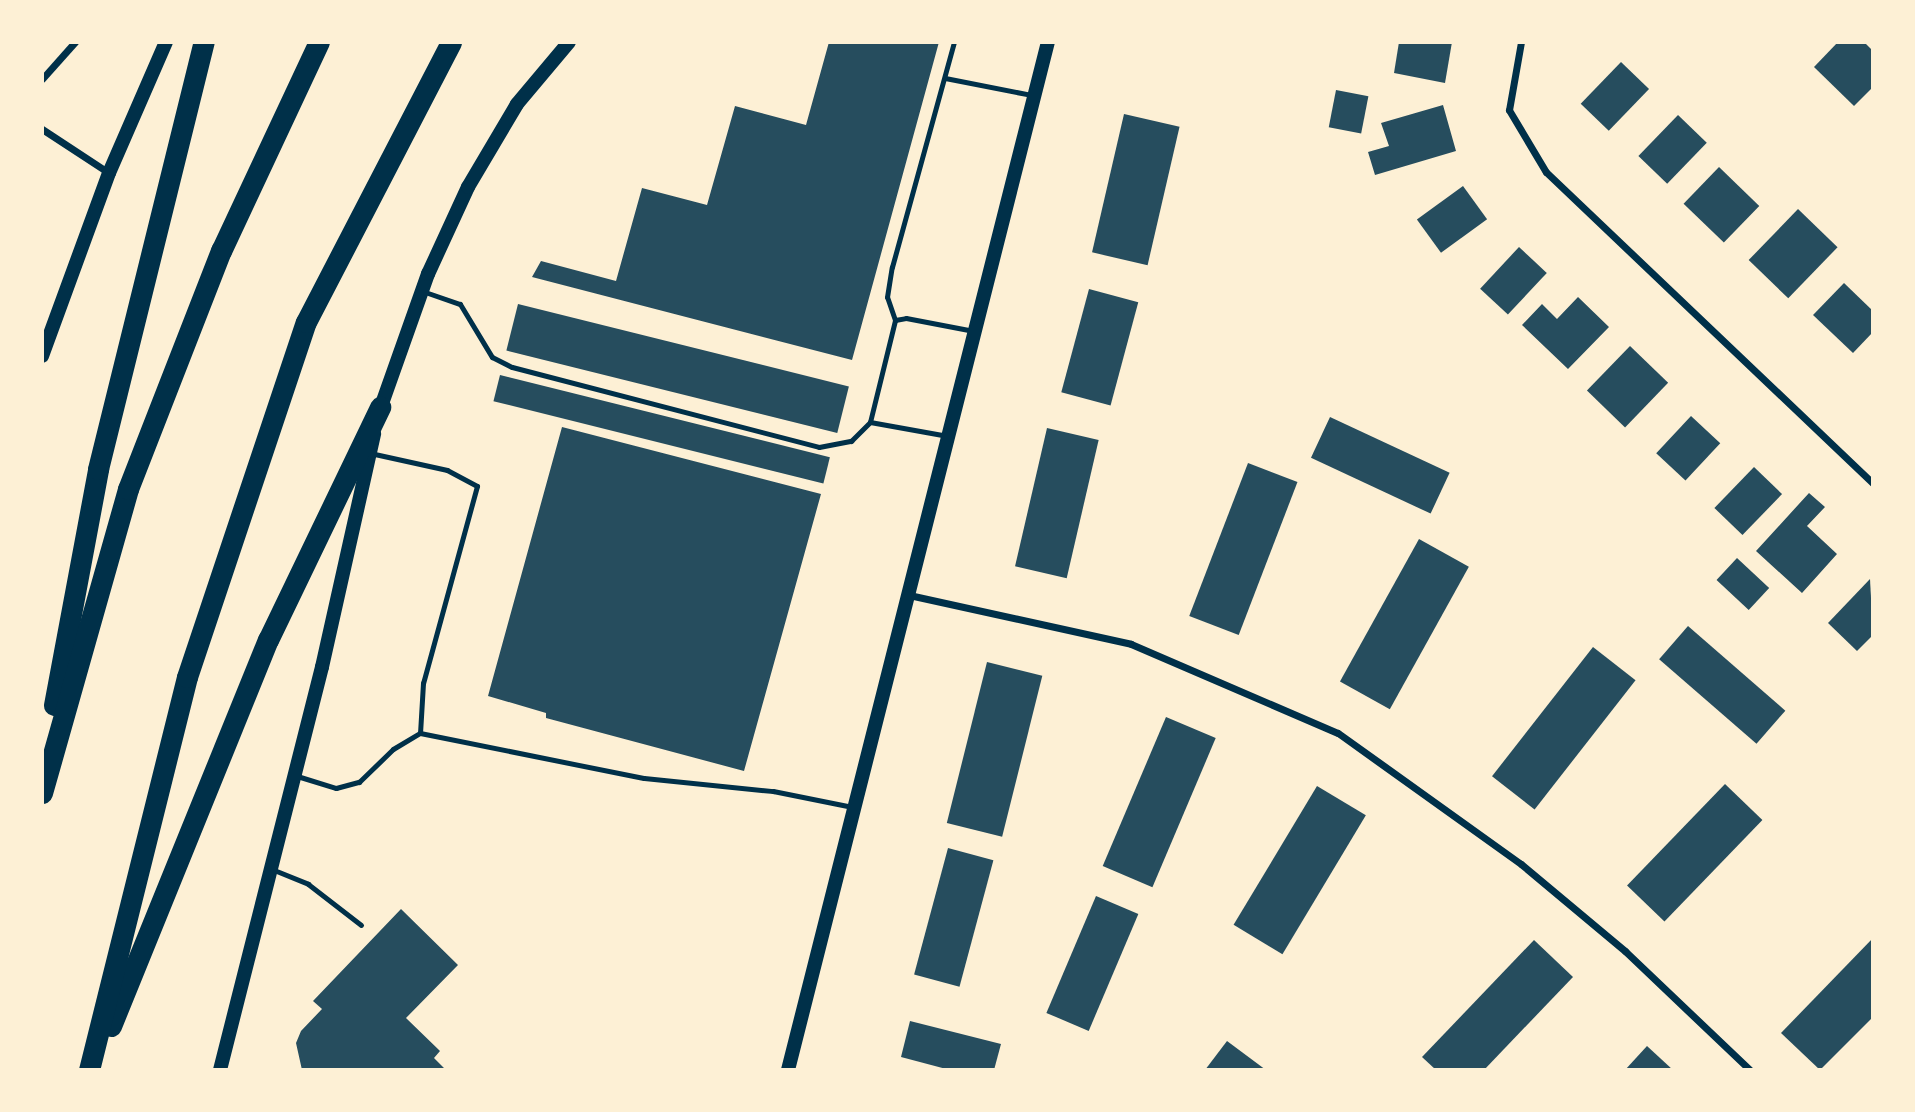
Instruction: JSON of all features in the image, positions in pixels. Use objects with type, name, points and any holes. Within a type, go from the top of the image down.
[{"type":"highway","points":[[42,773],[98,470],[204,42]]},
{"type":"highway","points":[[42,793],[128,489],[221,251],[318,42]]},
{"type":"highway","points":[[91,1070],[187,677],[301,335],[451,42]]},
{"type":"highway","points":[[91,1070],[268,640],[364,452],[380,407]]},
{"type":"main road","points":[[42,356],[109,173],[166,42]]},
{"type":"main road","points":[[380,407],[422,290],[475,175],[517,104],[569,42]]},
{"type":"main road","points":[[789,1070],[1048,42]]},
{"type":"main road","points":[[220,1070],[294,775],[364,452]]},
{"type":"street","points":[[42,79],[75,42]]},
{"type":"street","points":[[1521,42],[1509,110],[1546,172],[1873,483]]},
{"type":"street","points":[[42,129],[109,173]]},
{"type":"street","points":[[909,595],[1131,644],[1338,733],[1521,864],[1625,951],[1750,1070]]},
{"type":"lane","points":[[422,290],[460,304],[492,357],[512,367],[819,447],[851,441],[870,422],[895,320],[887,297],[892,267],[954,42]]},
{"type":"lane","points":[[945,78],[1035,96]]},
{"type":"lane","points":[[895,320],[906,318],[975,331]]},
{"type":"lane","points":[[870,422],[949,436]]},
{"type":"lane","points":[[364,452],[447,470],[477,486],[423,683],[420,733]]},
{"type":"lane","points":[[294,775],[336,788],[359,782],[393,749],[420,733],[645,778],[773,792],[855,808]]},
{"type":"lane","points":[[271,869],[308,884],[361,925]]},
{"type":"building","points":[[829,42],[939,42],[852,360],[532,277],[541,261],[616,281],[642,188],[707,205],[735,106],[806,125]]},
{"type":"building","points":[[1399,42],[1452,42],[1445,83],[1394,73]]},
{"type":"building","points":[[1838,42],[1864,42],[1873,51],[1873,87],[1854,106],[1814,67]]},
{"type":"building","points":[[1621,62],[1649,89],[1609,131],[1581,104]]},
{"type":"building","points":[[1336,90],[1368,96],[1361,134],[1329,127]]},
{"type":"building","points":[[1443,105],[1456,151],[1375,175],[1368,152],[1389,146],[1381,123]]},
{"type":"building","points":[[1124,114],[1180,127],[1148,265],[1092,252]]},
{"type":"building","points":[[1678,115],[1707,143],[1667,184],[1638,156]]},
{"type":"building","points":[[1719,167],[1759,206],[1724,243],[1684,204]]},
{"type":"building","points":[[1463,186],[1487,219],[1441,253],[1417,220]]},
{"type":"building","points":[[1798,209],[1838,247],[1788,298],[1749,260]]},
{"type":"building","points":[[1519,247],[1547,273],[1508,315],[1480,289]]},
{"type":"building","points":[[1844,283],[1873,311],[1873,332],[1853,353],[1813,315]]},
{"type":"building","points":[[1089,289],[1138,302],[1111,406],[1061,392]]},
{"type":"building","points":[[1578,297],[1609,327],[1568,369],[1522,325],[1542,304],[1557,319]]},
{"type":"building","points":[[518,304],[849,386],[837,433],[506,351]]},
{"type":"building","points":[[1630,346],[1668,383],[1625,427],[1587,391]]},
{"type":"building","points":[[500,375],[830,457],[823,483],[493,401]]},
{"type":"building","points":[[1691,416],[1720,443],[1685,481],[1656,453]]},
{"type":"building","points":[[1330,417],[1450,473],[1431,514],[1311,458]]},
{"type":"building","points":[[562,427],[821,494],[744,771],[546,718],[546,713],[488,696]]},
{"type":"building","points":[[1047,428],[1099,440],[1067,578],[1015,566]]},
{"type":"building","points":[[1248,463],[1297,482],[1239,635],[1189,616]]},
{"type":"building","points":[[1754,467],[1782,494],[1742,535],[1714,508]]},
{"type":"building","points":[[1809,493],[1825,507],[1807,526],[1837,554],[1802,593],[1756,551]]},
{"type":"building","points":[[1419,539],[1469,567],[1390,709],[1340,682]]},
{"type":"building","points":[[1737,558],[1769,588],[1749,610],[1717,580]]},
{"type":"building","points":[[1870,579],[1873,635],[1857,651],[1828,623]]},
{"type":"building","points":[[1688,626],[1785,711],[1756,744],[1659,659]]},
{"type":"building","points":[[1593,647],[1636,680],[1535,809],[1492,776]]},
{"type":"building","points":[[987,662],[1042,676],[1002,837],[947,823]]},
{"type":"building","points":[[1166,717],[1216,738],[1152,887],[1103,866]]},
{"type":"building","points":[[1725,784],[1762,820],[1664,922],[1627,885]]},
{"type":"building","points":[[1317,786],[1366,815],[1282,954],[1234,925]]},
{"type":"building","points":[[948,848],[993,860],[959,987],[914,975]]},
{"type":"building","points":[[1096,896],[1138,914],[1089,1031],[1046,1013]]},
{"type":"building","points":[[401,909],[458,965],[406,1018],[440,1051],[434,1058],[446,1070],[302,1070],[296,1043],[301,1031],[322,1009],[313,1001]]},
{"type":"building","points":[[1873,938],[1873,1017],[1820,1070],[1781,1033]]},
{"type":"building","points":[[1534,940],[1573,977],[1484,1070],[1436,1070],[1422,1057]]},
{"type":"building","points":[[910,1021],[1001,1044],[994,1070],[950,1070],[901,1057]]},
{"type":"building","points":[[1227,1041],[1266,1070],[1205,1070]]},
{"type":"building","points":[[1647,1046],[1673,1070],[1625,1070]]}]
